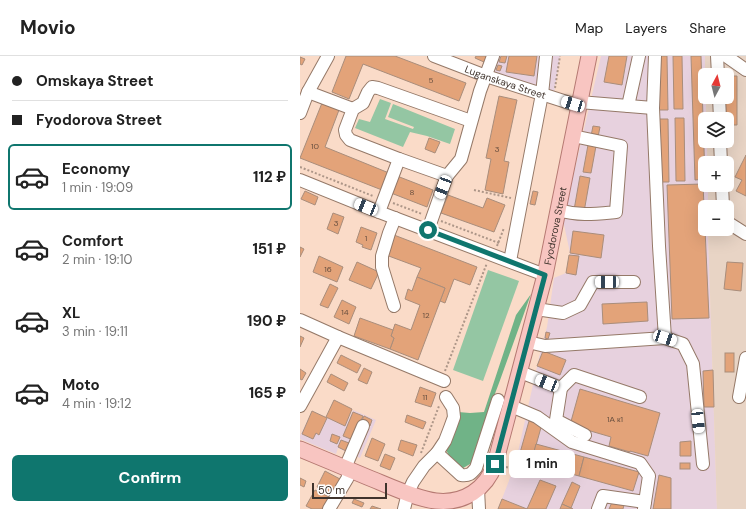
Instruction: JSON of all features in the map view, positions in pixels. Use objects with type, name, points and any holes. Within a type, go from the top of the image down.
[{"type":"main road","name":"Fyodorova Street","points":[[408,494],[427,500],[445,502],[464,498],[478,489],[488,479],[492,472],[495,464],[505,403],[520,372],[545,275],[589,56]]},
{"type":"main road","points":[[300,449],[408,494]]},
{"type":"street","name":"Luganskaya Street","points":[[434,56],[486,76],[548,96],[579,104],[653,108]]},
{"type":"street","points":[[428,230],[447,176],[461,160],[480,91],[493,56]]},
{"type":"street","points":[[510,261],[548,96],[546,56]]},
{"type":"street","points":[[628,106],[639,56]]},
{"type":"street","points":[[655,56],[653,108],[665,338]]},
{"type":"street","points":[[718,56],[718,68]]},
{"type":"street","points":[[726,56],[746,70]]},
{"type":"street","points":[[300,113],[323,57]]},
{"type":"street","points":[[447,176],[350,140],[346,135],[345,130],[353,109],[363,103],[372,87],[471,121]]},
{"type":"street","points":[[308,92],[353,109]]},
{"type":"street","points":[[558,210],[571,214],[588,215],[616,212],[621,146],[572,136]]},
{"type":"street","points":[[379,212],[399,159]]},
{"type":"street","points":[[300,180],[379,212],[545,275]]},
{"type":"street","points":[[394,306],[382,267],[382,256],[395,218]]},
{"type":"street","points":[[734,226],[746,234]]},
{"type":"street","points":[[536,309],[563,313],[580,305],[593,282],[634,282]]},
{"type":"street","points":[[300,320],[444,381]]},
{"type":"street","points":[[300,406],[338,337]]},
{"type":"street","points":[[528,342],[545,346],[665,338],[683,344],[693,364],[703,464]]},
{"type":"street","points":[[739,397],[746,358]]},
{"type":"street","points":[[520,372],[561,388]]},
{"type":"street","points":[[585,435],[556,420],[561,388],[574,375],[640,397]]},
{"type":"street","points":[[404,509],[413,482],[424,466],[438,453],[445,441],[454,416],[453,408],[443,399]]},
{"type":"street","points":[[438,453],[461,475],[471,475],[476,468],[505,403],[537,417],[572,442],[640,463],[649,476],[644,505],[603,496],[598,509]]},
{"type":"street","points":[[329,509],[347,479],[348,469],[363,426]]},
{"type":"street","points":[[478,489],[480,509]]},
{"type":"path","points":[[548,96],[560,56]]},
{"type":"path","points":[[300,167],[383,200],[499,243]]},
{"type":"path","points":[[474,190],[502,196]]},
{"type":"path","points":[[444,381],[443,376],[488,260],[499,243],[505,225]]},
{"type":"path","points":[[420,457],[443,399]]},
{"type":"path","points":[[495,464],[538,476]]},
{"type":"shaded area","points":[[488,56],[560,56],[554,93],[484,70]]},
{"type":"shaded area","points":[[601,56],[705,56],[705,68],[698,68],[698,104],[706,104],[706,112],[698,112],[698,148],[707,148],[707,156],[698,156],[698,192],[708,192],[708,200],[698,200],[698,236],[708,236],[717,509],[498,509],[515,465],[547,327],[554,278],[566,273],[570,253],[563,220]]},
{"type":"shaded area","points":[[705,56],[746,56],[746,509],[717,509],[708,236],[734,236],[734,200],[708,200],[708,192],[734,192],[734,156],[707,156],[707,148],[734,148],[734,112],[706,112],[706,104],[734,104],[734,68],[705,68]]},
{"type":"shaded area","points":[[353,410],[376,420],[360,458],[338,448],[336,454],[300,439],[312,411],[345,426]]},
{"type":"green space","points":[[380,99],[391,103],[385,119],[413,129],[414,127],[388,117],[393,104],[455,129],[450,144],[410,132],[403,147],[355,128],[359,119],[370,122]]},
{"type":"green space","points":[[488,270],[519,281],[483,381],[453,370]]},
{"type":"green space","points":[[531,294],[485,420],[477,460],[458,471],[446,450],[458,412],[484,412],[516,315]]},
{"type":"building","points":[[346,56],[395,56],[466,83],[459,101],[363,64],[349,99],[332,92]]},
{"type":"building","points":[[476,56],[487,56],[484,62],[475,58]]},
{"type":"building","points":[[501,56],[507,56],[505,63],[499,62]]},
{"type":"building","points":[[509,56],[537,56],[534,76],[506,72]]},
{"type":"building","points":[[609,56],[627,56],[622,85],[604,82]]},
{"type":"building","points":[[657,56],[667,56],[668,110],[659,110]]},
{"type":"building","points":[[673,56],[682,56],[683,109],[674,109]]},
{"type":"building","points":[[691,56],[701,56],[701,68],[698,68],[698,104],[703,104],[703,112],[698,112],[698,148],[704,148],[704,156],[698,156],[698,180],[695,180]]},
{"type":"building","points":[[300,57],[305,59],[302,65],[300,64]]},
{"type":"building","points":[[498,65],[502,66],[500,71],[496,70]]},
{"type":"building","points":[[734,76],[737,76],[737,125],[734,125],[734,112],[723,112],[723,104],[734,104]]},
{"type":"building","points":[[499,96],[517,100],[504,161],[509,162],[503,194],[485,190],[491,159],[486,158]]},
{"type":"building","points":[[322,103],[339,110],[325,147],[389,173],[382,190],[300,158]]},
{"type":"building","points":[[675,118],[684,118],[685,181],[676,181]]},
{"type":"building","points":[[659,119],[668,119],[669,182],[660,182]]},
{"type":"building","points":[[593,126],[600,127],[598,137],[591,136]]},
{"type":"building","points":[[429,138],[440,142],[435,153],[425,149]]},
{"type":"building","points":[[588,145],[596,146],[591,173],[583,172]]},
{"type":"building","points":[[746,155],[746,196],[736,191],[742,180],[735,177]]},
{"type":"building","points":[[397,176],[433,190],[427,207],[391,193]]},
{"type":"building","points":[[580,176],[590,178],[584,212],[574,210]]},
{"type":"building","points":[[698,184],[698,192],[703,192],[704,200],[698,200],[698,236],[705,236],[709,318],[672,319],[667,185]]},
{"type":"building","points":[[305,191],[318,197],[315,205],[301,199]]},
{"type":"building","points":[[533,191],[538,192],[535,205],[530,204]]},
{"type":"building","points":[[448,195],[483,208],[487,198],[505,205],[494,232],[441,213]]},
{"type":"building","points":[[333,213],[344,217],[338,234],[327,229]]},
{"type":"building","points":[[361,227],[377,233],[371,250],[362,247],[363,245],[356,242]]},
{"type":"building","points":[[573,231],[604,235],[601,258],[570,253]]},
{"type":"building","points":[[394,235],[477,267],[470,285],[454,279],[445,303],[440,301],[445,288],[417,277],[421,268],[386,255]]},
{"type":"building","points":[[300,247],[304,249],[300,257]]},
{"type":"building","points":[[569,255],[579,256],[576,275],[566,273]]},
{"type":"building","points":[[319,256],[343,267],[337,282],[313,272]]},
{"type":"building","points":[[357,262],[379,272],[371,289],[349,280]]},
{"type":"building","points":[[727,262],[743,263],[741,291],[724,289]]},
{"type":"building","points":[[417,277],[445,288],[418,360],[390,349],[394,338],[391,336],[395,324],[411,330],[420,305],[405,299],[408,289],[412,291]]},
{"type":"building","points":[[330,284],[338,288],[328,308],[320,305]]},
{"type":"building","points":[[342,300],[356,307],[349,324],[334,317]]},
{"type":"building","points":[[647,302],[648,321],[603,324],[602,304]]},
{"type":"building","points":[[360,318],[393,330],[391,336],[394,338],[390,349],[354,336]]},
{"type":"building","points":[[546,332],[550,333],[548,339],[545,338]]},
{"type":"building","points":[[300,336],[304,338],[300,347]]},
{"type":"building","points":[[543,351],[566,360],[560,375],[537,366]]},
{"type":"building","points":[[725,353],[734,353],[734,372],[725,372]]},
{"type":"building","points":[[341,355],[361,365],[357,373],[337,363]]},
{"type":"building","points":[[364,368],[372,372],[367,384],[358,380]]},
{"type":"building","points":[[300,369],[306,373],[302,380],[300,379]]},
{"type":"building","points":[[713,370],[714,407],[704,407],[703,371]]},
{"type":"building","points":[[331,374],[348,383],[344,391],[327,382]]},
{"type":"building","points":[[420,387],[436,393],[431,407],[415,402]]},
{"type":"building","points":[[580,389],[660,413],[648,456],[609,446],[611,437],[570,425]]},
{"type":"building","points":[[334,400],[352,409],[345,426],[326,417]]},
{"type":"building","points":[[312,411],[327,418],[319,435],[316,433],[313,439],[302,434]]},
{"type":"building","points":[[353,412],[363,416],[353,440],[343,436]]},
{"type":"building","points":[[407,415],[426,422],[423,429],[405,422]]},
{"type":"building","points":[[364,416],[372,420],[370,426],[361,422]]},
{"type":"building","points":[[529,421],[542,424],[531,463],[518,460]]},
{"type":"building","points":[[332,434],[340,437],[337,444],[330,441]]},
{"type":"building","points":[[372,438],[385,444],[378,461],[365,456]]},
{"type":"building","points":[[341,440],[349,443],[346,451],[338,447]]},
{"type":"building","points":[[401,440],[417,445],[413,456],[398,450]]},
{"type":"building","points":[[691,441],[691,456],[680,456],[680,442]]},
{"type":"building","points":[[536,444],[584,457],[579,476],[531,463]]},
{"type":"building","points":[[385,454],[395,458],[390,470],[380,466]]},
{"type":"building","points":[[584,457],[639,472],[633,491],[579,476]]},
{"type":"building","points":[[680,463],[690,463],[690,469],[680,469]]},
{"type":"building","points":[[325,471],[340,479],[332,495],[317,487]]},
{"type":"building","points":[[659,475],[671,478],[671,509],[653,509]]},
{"type":"building","points":[[300,478],[306,481],[304,487],[300,485]]},
{"type":"building","points":[[540,480],[556,486],[546,509],[527,509]]},
{"type":"building","points":[[572,482],[580,486],[571,508],[562,504]]},
{"type":"building","points":[[315,490],[329,497],[322,509],[312,509],[306,506]]},
{"type":"building","points":[[354,499],[364,503],[362,507],[352,503]]},
{"type":"building","points":[[502,499],[527,509],[498,509]]},
{"type":"building","points":[[613,500],[624,505],[623,509],[609,509]]},
{"type":"building","points":[[562,504],[571,508],[573,509],[560,509]]},
{"type":"building","points":[[372,506],[381,509],[370,509]]},
{"type":"route","points":[[428,230],[545,275],[495,464]]}]
